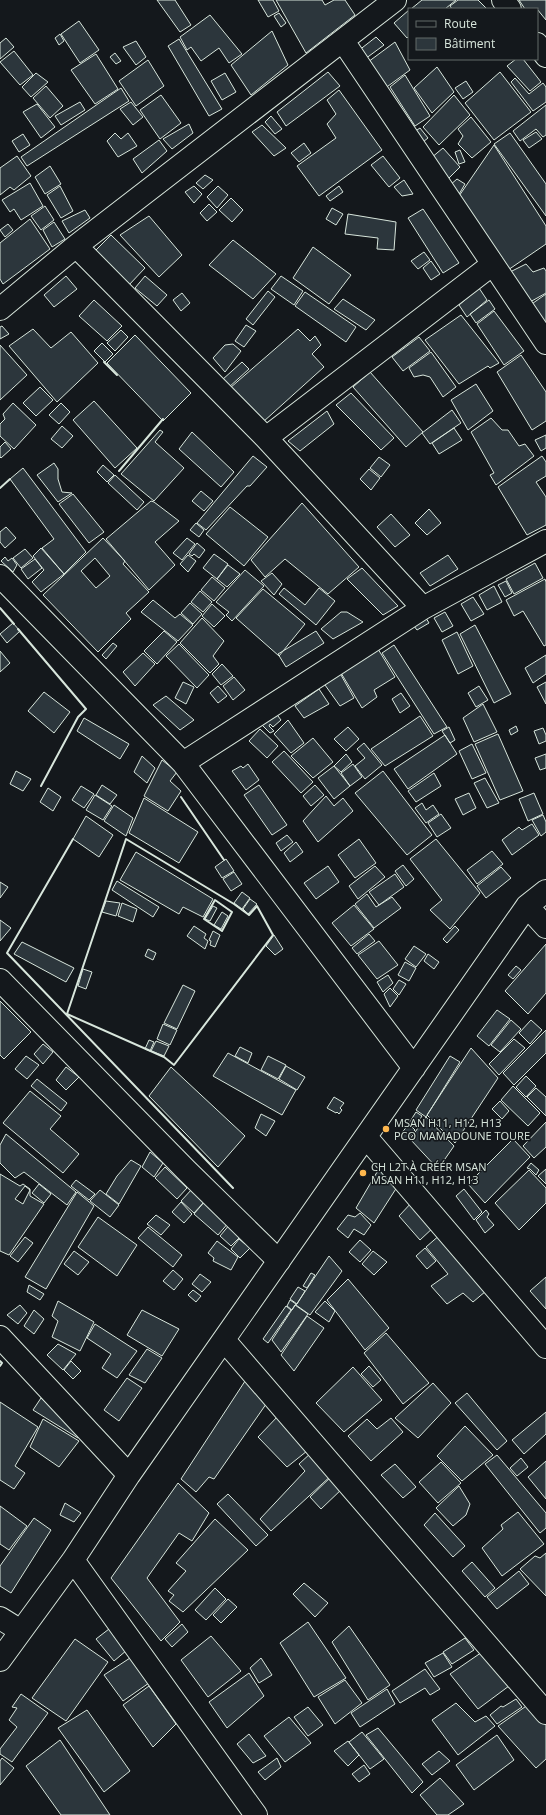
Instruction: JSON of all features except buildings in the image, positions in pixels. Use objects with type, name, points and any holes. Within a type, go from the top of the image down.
[{"type":"street","points":[[0,309],[76,246],[395,0]]},
{"type":"street","points":[[503,0],[509,8]]},
{"type":"street","points":[[343,41],[546,344]]},
{"type":"street","points":[[538,45],[546,56]]},
{"type":"street","points":[[76,246],[266,438],[423,608]]},
{"type":"street","points":[[266,438],[493,264]]},
{"type":"street","points":[[183,763],[423,608],[546,541]]},
{"type":"street","points":[[0,576],[183,763],[414,1068]]},
{"type":"street","points":[[0,1660],[73,1560],[129,1475],[528,906],[546,891]]},
{"type":"street","points":[[528,906],[546,928]]},
{"type":"street","points":[[0,980],[186,1170],[279,1261]]},
{"type":"street","points":[[366,1137],[546,1347]]},
{"type":"street","points":[[0,1337],[129,1475]]},
{"type":"street","points":[[224,1340],[546,1713]]},
{"type":"street","points":[[73,1560],[256,1815]]},
{"type":"street","points":[[0,1618],[21,1631]]},
{"type":"wall","points":[[104,362],[117,375]]},
{"type":"wall","points":[[119,471],[163,419]]},
{"type":"wall","points":[[0,488],[10,479]]},
{"type":"wall","points":[[0,608],[14,624]]},
{"type":"wall","points":[[18,629],[86,709],[78,717],[41,786]]},
{"type":"wall","points":[[181,797],[224,860]]},
{"type":"wall","points":[[73,839],[7,953],[233,1188]]},
{"type":"wall","points":[[126,839],[234,904],[249,915],[257,906],[273,935],[174,1065],[164,1057],[67,1014],[126,839]]},
{"type":"wall","points":[[215,900],[232,912],[222,931],[204,919],[215,900]]},
{"type":"wall","points":[[0,1361],[2,1363],[0,1366]]},
{"type":"place","name":"MSAN H11, H12, H13 PCO MAMADOUNE TOURE","points":[[386,1129]]},
{"type":"place","name":"CH L2T À CRÉÉR MSAN MSAN H11, H12, H13","points":[[363,1173]]}]
